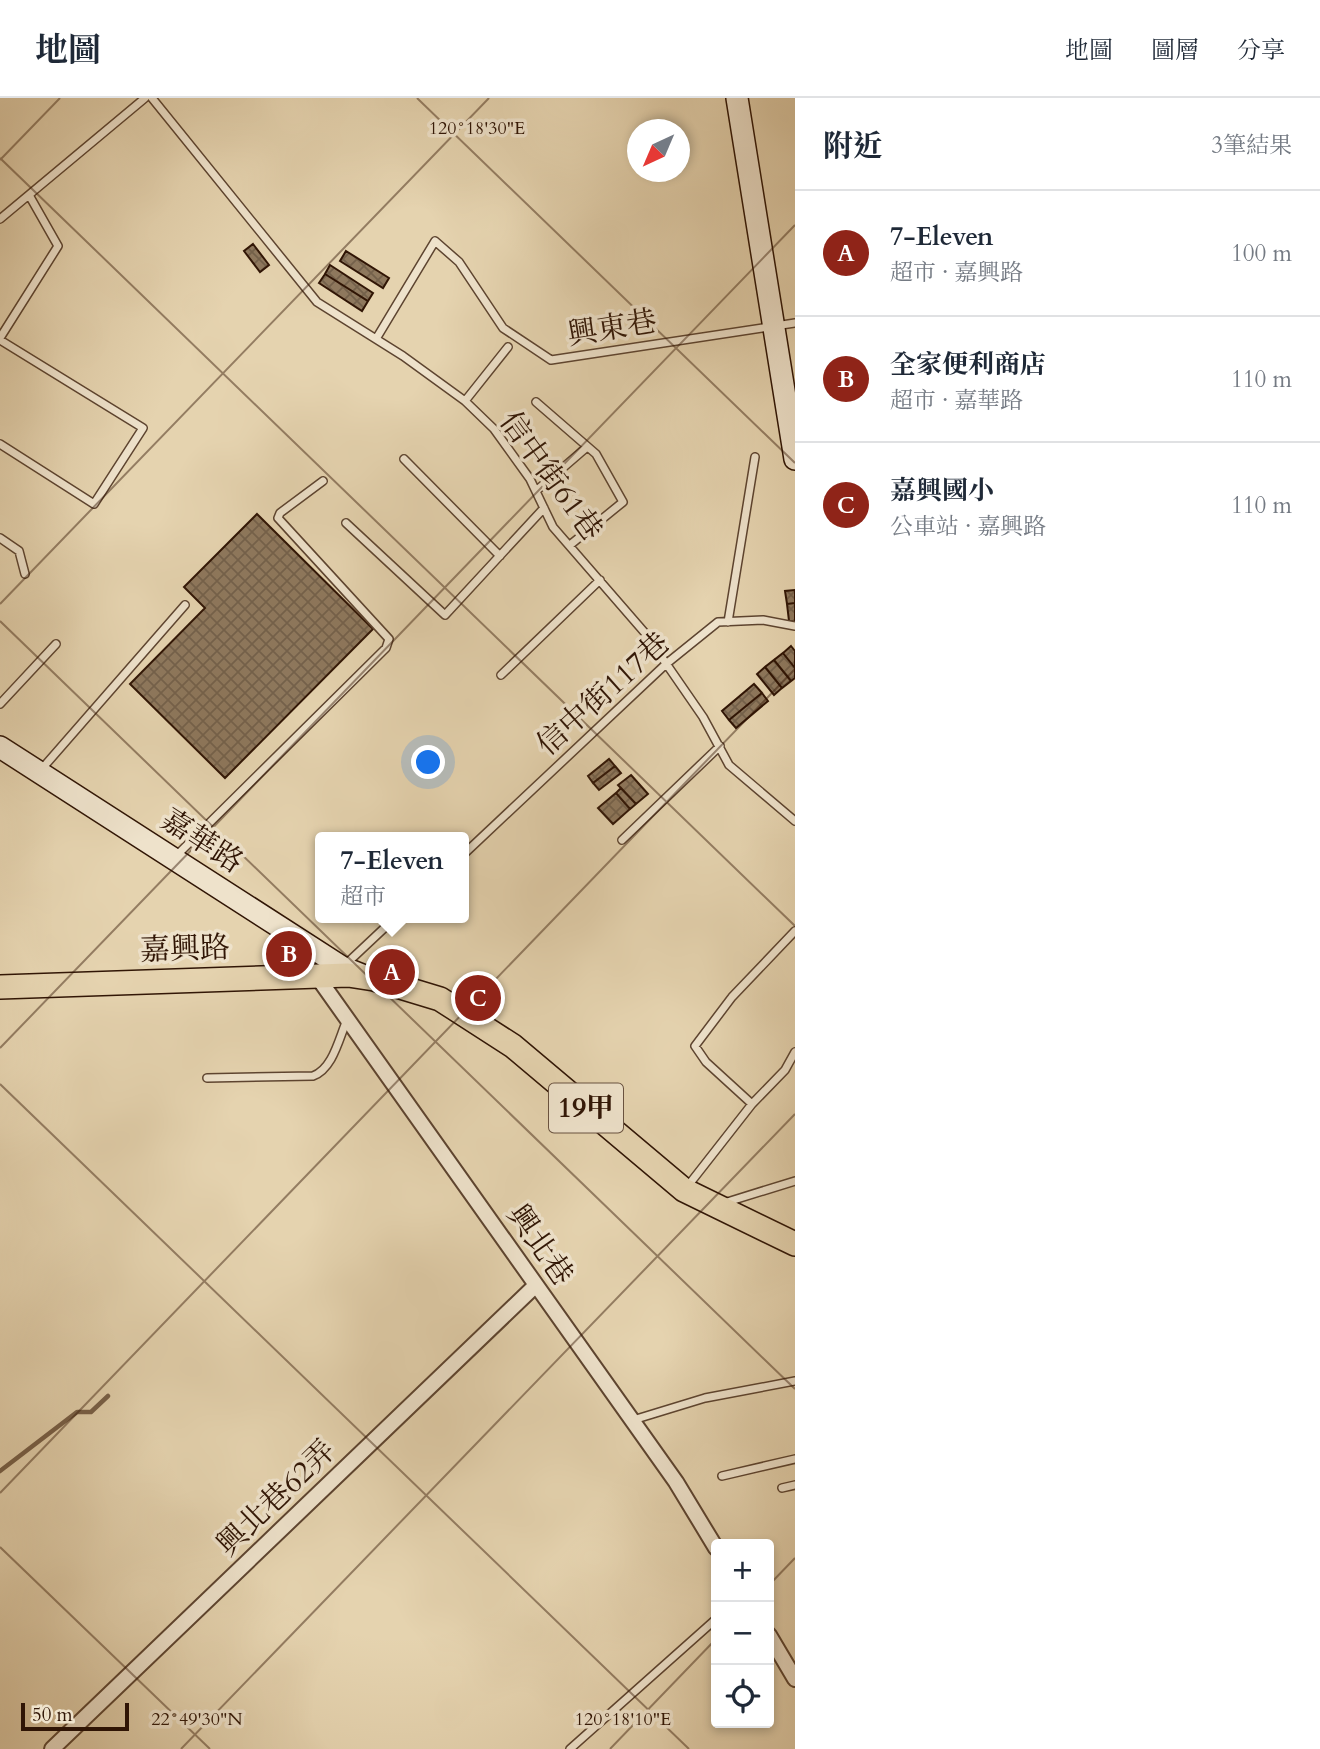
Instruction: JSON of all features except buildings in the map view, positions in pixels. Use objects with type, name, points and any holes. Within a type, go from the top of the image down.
[{"type":"main road","name":"嘉興路","points":[[0,987],[348,975],[374,979],[440,999],[513,1046],[684,1190],[795,1244]]},
{"type":"street","points":[[737,98],[785,325],[795,459]]},
{"type":"street","name":"嘉華路","points":[[0,747],[342,967],[374,979]]},
{"type":"street","name":"興北巷","points":[[316,975],[676,1482],[711,1540]]},
{"type":"street","name":"興北巷62弄","points":[[52,1749],[536,1285]]},
{"type":"street","points":[[774,1643],[795,1679]]},
{"type":"lane","points":[[0,219],[145,98]]},
{"type":"lane","name":"信中街61巷","points":[[152,98],[317,302],[465,401],[494,429],[530,479],[553,527],[645,633],[703,717],[729,765],[795,821]]},
{"type":"lane","points":[[0,444],[94,504],[143,428],[0,339],[58,246],[29,195]]},
{"type":"lane","name":"興東巷","points":[[376,339],[435,241],[460,262],[503,328],[551,360],[785,325]]},
{"type":"lane","points":[[465,401],[508,347]]},
{"type":"lane","points":[[536,402],[596,454],[623,502],[570,545]]},
{"type":"lane","points":[[536,491],[587,447]]},
{"type":"lane","points":[[728,622],[755,457]]},
{"type":"lane","points":[[404,459],[500,556]]},
{"type":"lane","points":[[174,858],[386,648],[389,639],[278,518],[280,513],[323,481]]},
{"type":"lane","points":[[346,523],[445,615],[544,508]]},
{"type":"lane","points":[[0,538],[19,551],[25,574]]},
{"type":"lane","points":[[501,675],[600,580]]},
{"type":"lane","points":[[40,772],[185,605]]},
{"type":"lane","name":"信中街117巷","points":[[469,848],[666,664],[718,622],[763,620],[795,626]]},
{"type":"lane","points":[[0,704],[56,643]]},
{"type":"lane","points":[[622,840],[720,746]]},
{"type":"lane","points":[[342,967],[390,923]]},
{"type":"lane","points":[[752,1104],[706,1062],[695,1046],[732,997],[795,930]]},
{"type":"lane","points":[[207,1078],[313,1076],[321,1073],[327,1067],[347,1019]]},
{"type":"lane","points":[[684,1190],[752,1104],[785,1070],[795,1052]]},
{"type":"lane","points":[[713,1206],[795,1181]]},
{"type":"lane","points":[[633,1421],[705,1398],[795,1381]]},
{"type":"lane","points":[[722,1476],[795,1459]]},
{"type":"lane","points":[[782,1488],[795,1485]]},
{"type":"lane","points":[[570,1749],[711,1623]]},
{"type":"waterway","points":[[0,1471],[77,1412],[91,1412],[108,1396]]},
{"type":"place","name":"全家便利商店","points":[[289,954]]},
{"type":"place","name":"7-Eleven","points":[[392,972]]},
{"type":"place","name":"嘉興國小","points":[[478,998]]}]
